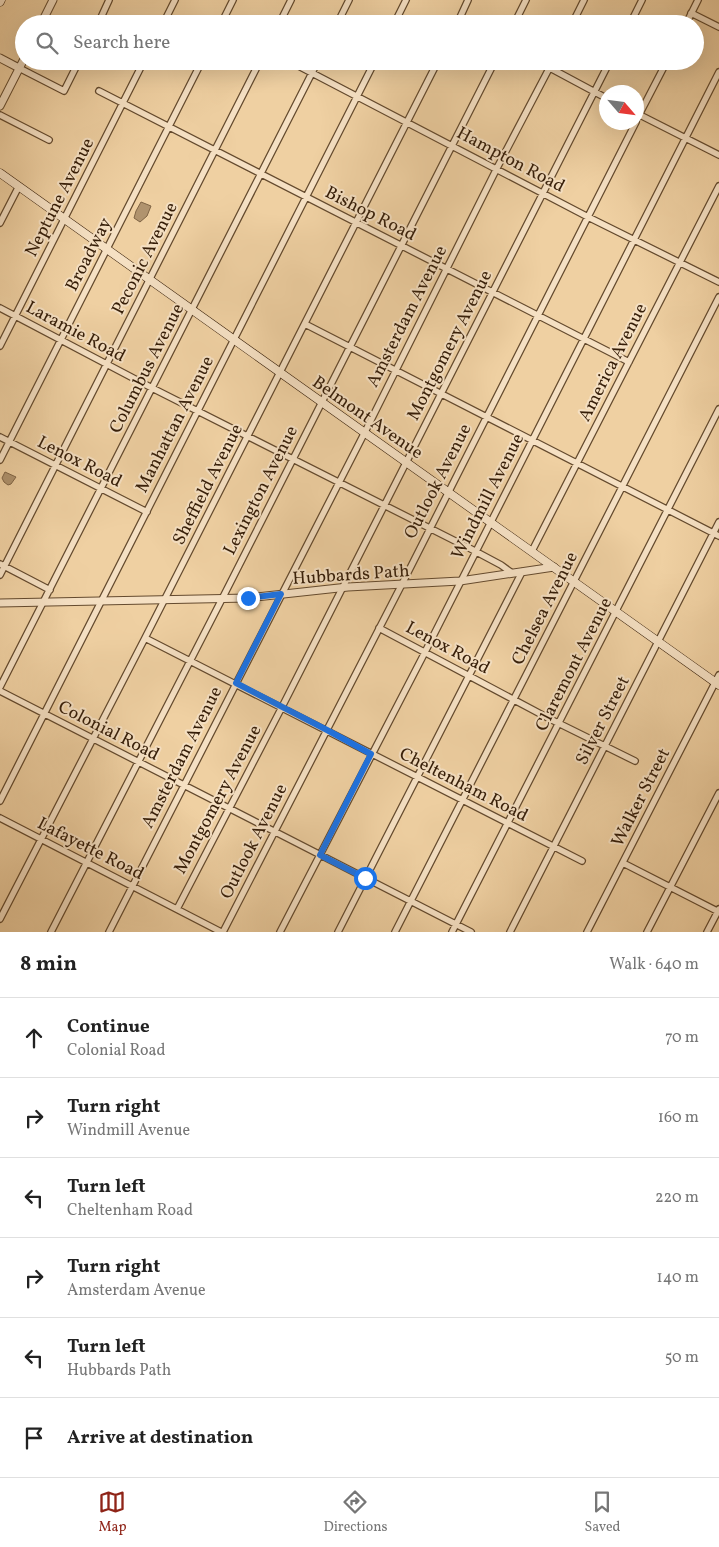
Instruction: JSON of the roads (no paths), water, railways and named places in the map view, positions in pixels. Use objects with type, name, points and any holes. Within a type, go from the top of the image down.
[{"type":"main road","name":"Belmont Avenue","points":[[0,173],[616,612],[718,681]]},
{"type":"street","points":[[46,15],[53,0]]},
{"type":"street","points":[[102,15],[109,0]]},
{"type":"street","points":[[168,15],[175,0]]},
{"type":"street","points":[[226,15],[233,0]]},
{"type":"street","points":[[284,15],[291,0]]},
{"type":"street","points":[[342,15],[349,0]]},
{"type":"street","points":[[398,15],[406,0]]},
{"type":"street","points":[[461,15],[468,0]]},
{"type":"street","points":[[518,15],[526,0]]},
{"type":"street","points":[[576,15],[584,0]]},
{"type":"street","points":[[634,15],[642,0]]},
{"type":"street","points":[[696,15],[692,13],[698,0]]},
{"type":"street","points":[[704,20],[719,28]]},
{"type":"street","points":[[0,58],[15,66]]},
{"type":"street","points":[[0,106],[18,70]]},
{"type":"street","points":[[23,70],[64,91],[74,70]]},
{"type":"street","name":"Neptune Avenue","points":[[0,346],[140,70]]},
{"type":"street","name":"Broadway","points":[[0,460],[198,70]]},
{"type":"street","name":"Peconic Avenue","points":[[0,575],[2,565],[108,364],[256,70]]},
{"type":"street","name":"Hampton Road","points":[[306,70],[542,193],[719,282]]},
{"type":"street","name":"Columbus Avenue","points":[[0,689],[314,70]]},
{"type":"street","name":"Manhattan Avenue","points":[[0,801],[371,70]]},
{"type":"street","name":"Sheffield Avenue","points":[[0,919],[433,70]]},
{"type":"street","name":"Lexington Avenue","points":[[51,932],[191,661],[490,70]]},
{"type":"street","name":"Amsterdam Avenue","points":[[109,932],[448,269],[497,168],[549,70]]},
{"type":"street","points":[[554,70],[599,94]]},
{"type":"street","name":"Montgomery Avenue","points":[[177,909],[282,707],[606,70]]},
{"type":"street","name":"Outlook Avenue","points":[[644,105],[662,70]]},
{"type":"street","name":"Windmill Avenue","points":[[280,932],[719,72]]},
{"type":"street","name":"Bishop Road","points":[[99,91],[629,362]]},
{"type":"street","points":[[0,114],[49,140]]},
{"type":"street","points":[[644,121],[719,155]]},
{"type":"street","name":"Outlook Avenue","points":[[222,932],[402,585],[631,130]]},
{"type":"street","points":[[0,223],[19,186]]},
{"type":"street","name":"America Avenue","points":[[532,552],[719,186]]},
{"type":"street","name":"Chelsea Avenue","points":[[395,932],[719,297]]},
{"type":"street","name":"Laramie Road","points":[[0,308],[152,388],[476,551],[512,573]]},
{"type":"street","points":[[305,324],[716,534]]},
{"type":"street","name":"Claremont Avenue","points":[[452,932],[719,409]]},
{"type":"street","name":"Lenox Road","points":[[0,437],[147,512]]},
{"type":"street","name":"Silver Street","points":[[510,932],[716,534],[719,522]]},
{"type":"street","points":[[2,565],[50,590]]},
{"type":"street","name":"Hubbards Path","points":[[0,603],[222,599],[342,588],[460,582],[554,567]]},
{"type":"street","points":[[338,932],[522,572]]},
{"type":"street","name":"Lenox Road","points":[[379,628],[514,700],[635,761]]},
{"type":"street","name":"Cheltenham Road","points":[[145,638],[582,861]]},
{"type":"street","name":"Walker Street","points":[[587,932],[718,681]]},
{"type":"street","name":"Colonial Road","points":[[0,689],[44,714],[471,932]]},
{"type":"street","points":[[648,932],[719,793]]},
{"type":"street","name":"Lafayette Road","points":[[0,818],[222,932]]},
{"type":"street","points":[[623,863],[719,911],[707,932]]}]
